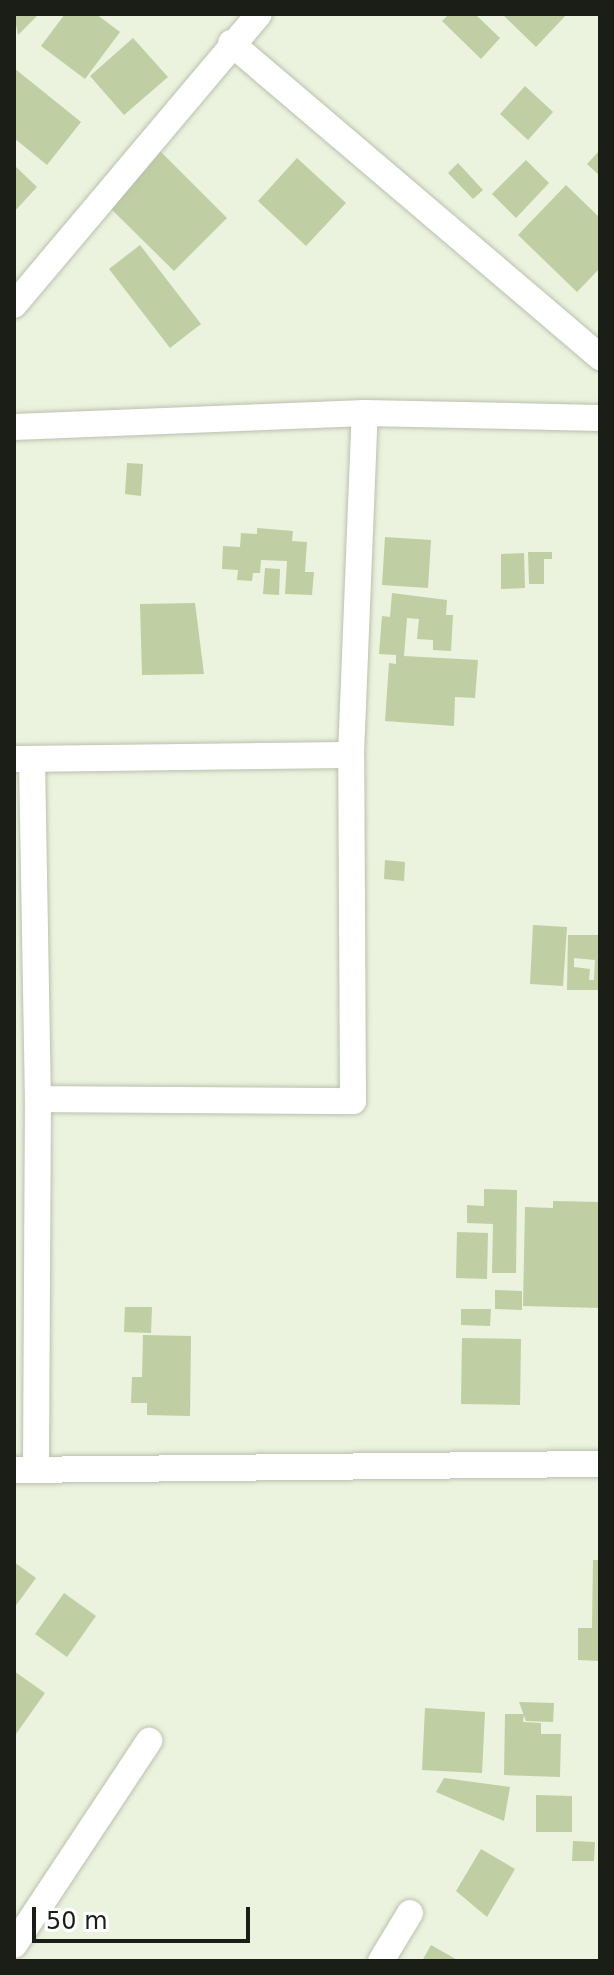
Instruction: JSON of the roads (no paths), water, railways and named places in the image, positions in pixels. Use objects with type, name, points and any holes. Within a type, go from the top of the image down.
[{"type":"street","points":[[14,305],[231,43],[259,14]]},
{"type":"street","points":[[231,43],[600,357]]},
{"type":"street","points":[[14,427],[365,413],[600,418]]},
{"type":"street","points":[[38,1099],[353,1101],[351,755],[365,413]]},
{"type":"street","points":[[351,755],[23,759],[38,1099],[25,1470],[600,1464]]},
{"type":"street","points":[[14,1945],[149,1741]]},
{"type":"street","points":[[381,1961],[410,1913]]}]
